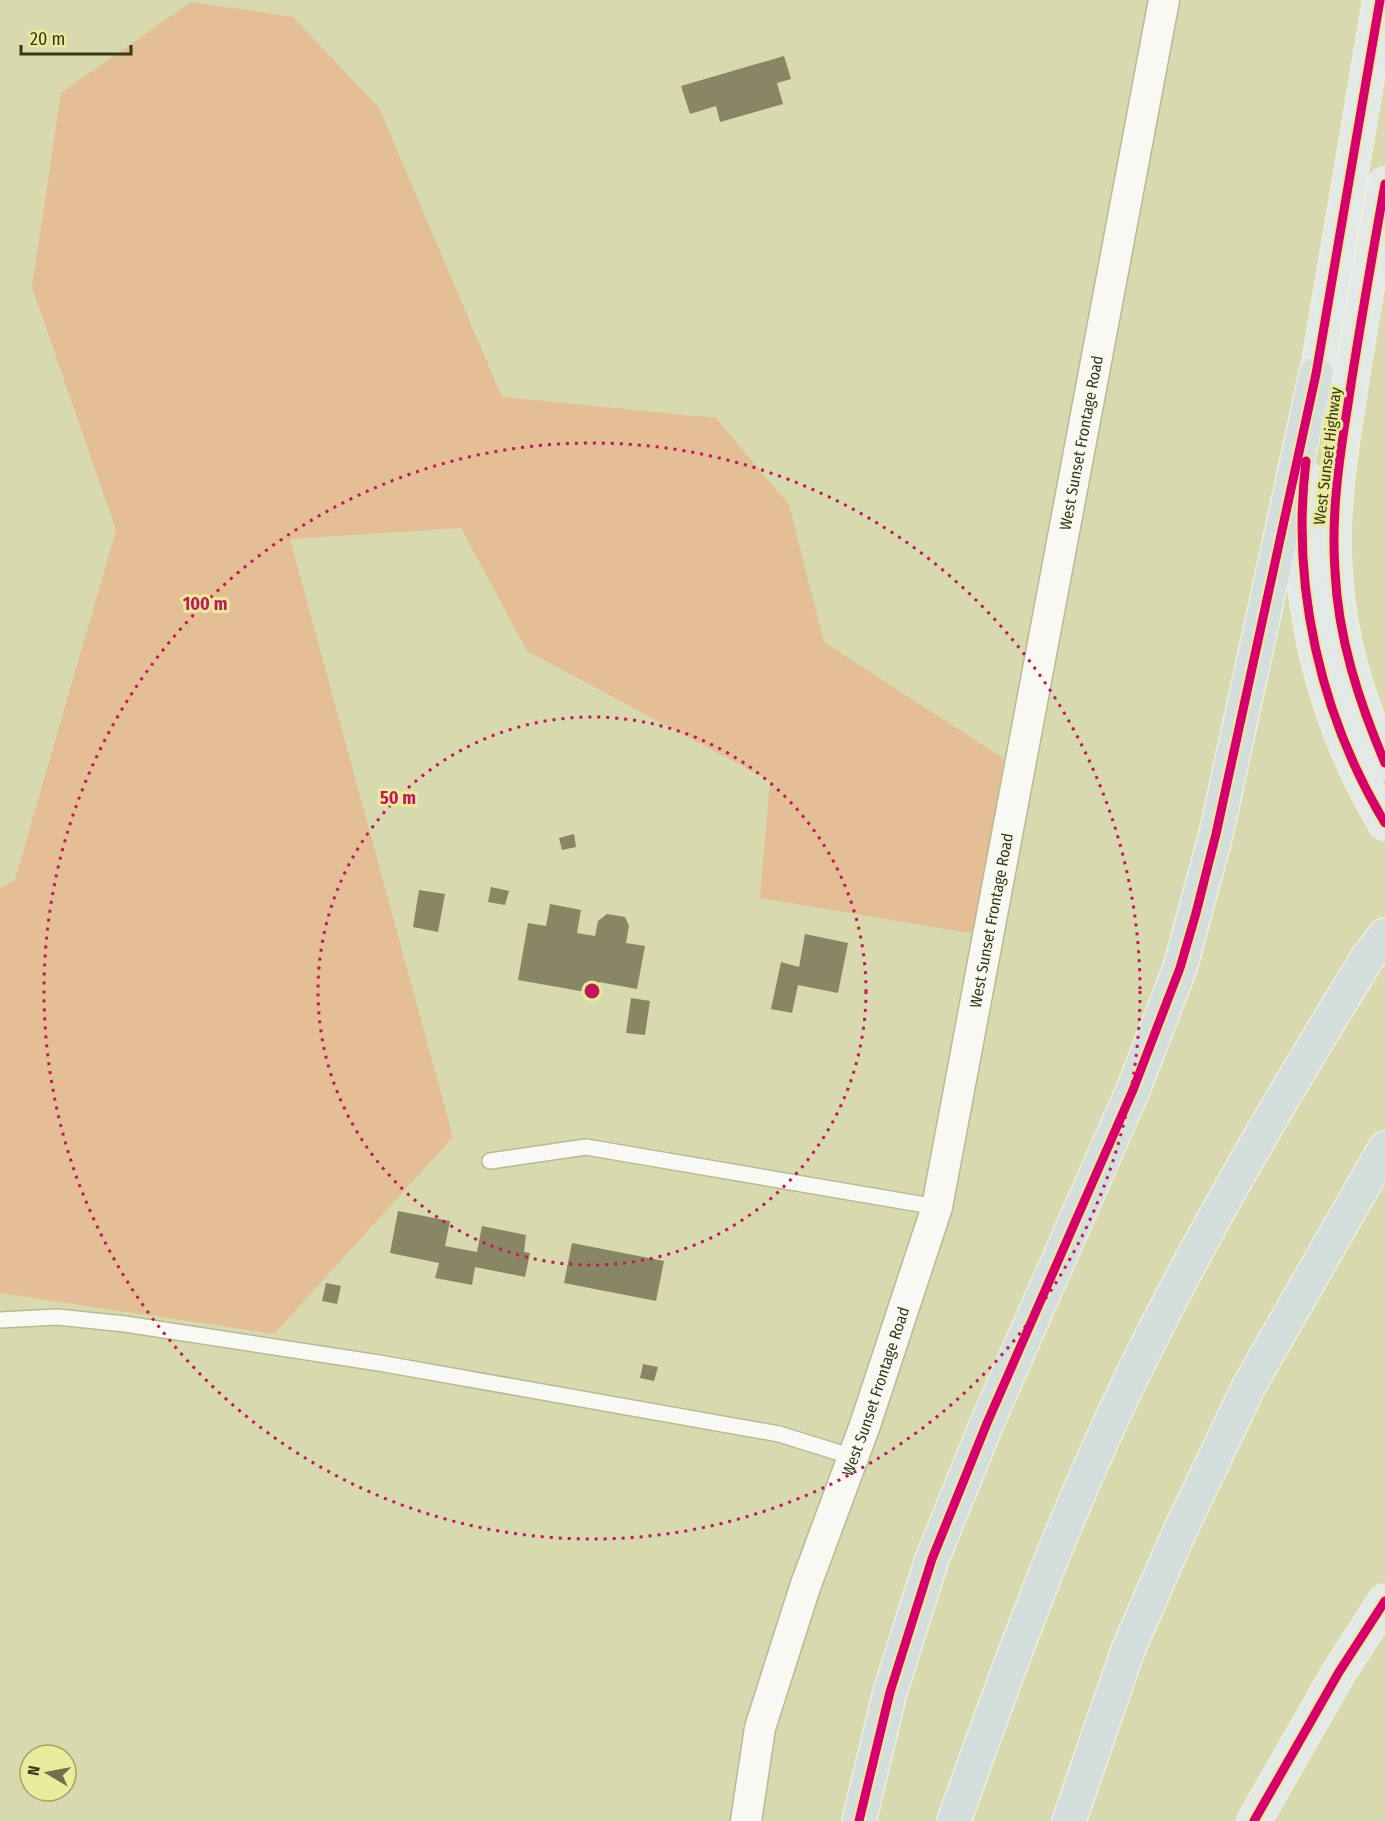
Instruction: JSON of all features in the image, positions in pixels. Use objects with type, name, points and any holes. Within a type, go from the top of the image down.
[{"type":"highway","points":[[859,1821],[890,1692],[932,1559],[992,1412],[1133,1090],[1180,968],[1216,834],[1316,374]]},
{"type":"highway","points":[[954,1821],[1045,1571],[1098,1448],[1155,1330],[1261,1133],[1377,946]]},
{"type":"highway","points":[[1069,1821],[1128,1650],[1179,1533],[1249,1386],[1385,1148]]},
{"type":"main road","name":"West Sunset Highway","points":[[1380,0],[1316,374],[1302,498],[1304,585],[1318,659],[1342,738],[1385,823]]},
{"type":"main road","name":"West Sunset Highway","points":[[1385,184],[1343,433],[1334,537],[1335,573],[1346,652],[1369,727],[1385,763]]},
{"type":"main road","points":[[1254,1821],[1339,1672],[1385,1601]]},
{"type":"street","name":"West Sunset Frontage Road","points":[[746,1821],[760,1728],[805,1587],[853,1457],[937,1207],[1164,0]]},
{"type":"lane","points":[[490,1161],[586,1147],[937,1207]]},
{"type":"lane","points":[[0,1320],[57,1317],[125,1324],[379,1363],[779,1434],[853,1457]]},
{"type":"shaded area","points":[[191,2],[293,17],[379,108],[502,397],[716,418],[789,505],[824,642],[1004,759],[975,934],[760,898],[770,781],[527,651],[461,528],[290,539],[453,1137],[274,1334],[0,1293],[0,888],[15,880],[116,530],[32,287],[61,93]]},
{"type":"building","points":[[784,56],[791,79],[777,83],[783,104],[720,122],[716,106],[690,114],[681,86]]},
{"type":"building","points":[[574,834],[576,847],[562,850],[559,838]]},
{"type":"building","points":[[491,887],[509,891],[505,905],[488,902]]},
{"type":"building","points":[[419,890],[445,894],[438,932],[413,927]]},
{"type":"building","points":[[550,904],[581,910],[577,933],[595,936],[598,921],[607,914],[625,917],[629,926],[626,943],[645,946],[637,989],[599,982],[597,994],[518,980],[528,923],[546,926]]},
{"type":"building","points":[[805,934],[848,943],[838,993],[798,985],[792,1013],[771,1009],[781,962],[799,967]]},
{"type":"building","points":[[631,998],[650,1001],[645,1035],[626,1033]]},
{"type":"building","points":[[398,1211],[450,1221],[445,1246],[477,1252],[482,1226],[526,1235],[524,1252],[530,1253],[525,1277],[475,1267],[472,1285],[435,1278],[439,1263],[390,1253]]},
{"type":"building","points":[[572,1243],[664,1261],[656,1301],[564,1283]]},
{"type":"building","points":[[326,1283],[341,1286],[337,1304],[322,1301]]},
{"type":"building","points":[[643,1364],[658,1367],[654,1381],[640,1378]]},
{"type":"cycle path","points":[[859,1821],[890,1692],[932,1559],[987,1423],[1133,1090],[1180,968],[1196,913],[1216,834],[1316,374],[1380,0]]},
{"type":"cycle path","points":[[1385,184],[1342,445],[1335,508],[1334,550],[1337,596],[1345,645],[1367,717],[1385,763]]},
{"type":"cycle path","points":[[1306,461],[1302,508],[1303,555],[1307,602],[1315,648],[1327,694],[1343,738],[1362,782],[1385,823]]},
{"type":"cycle path","points":[[1254,1821],[1339,1672],[1385,1601]]}]
